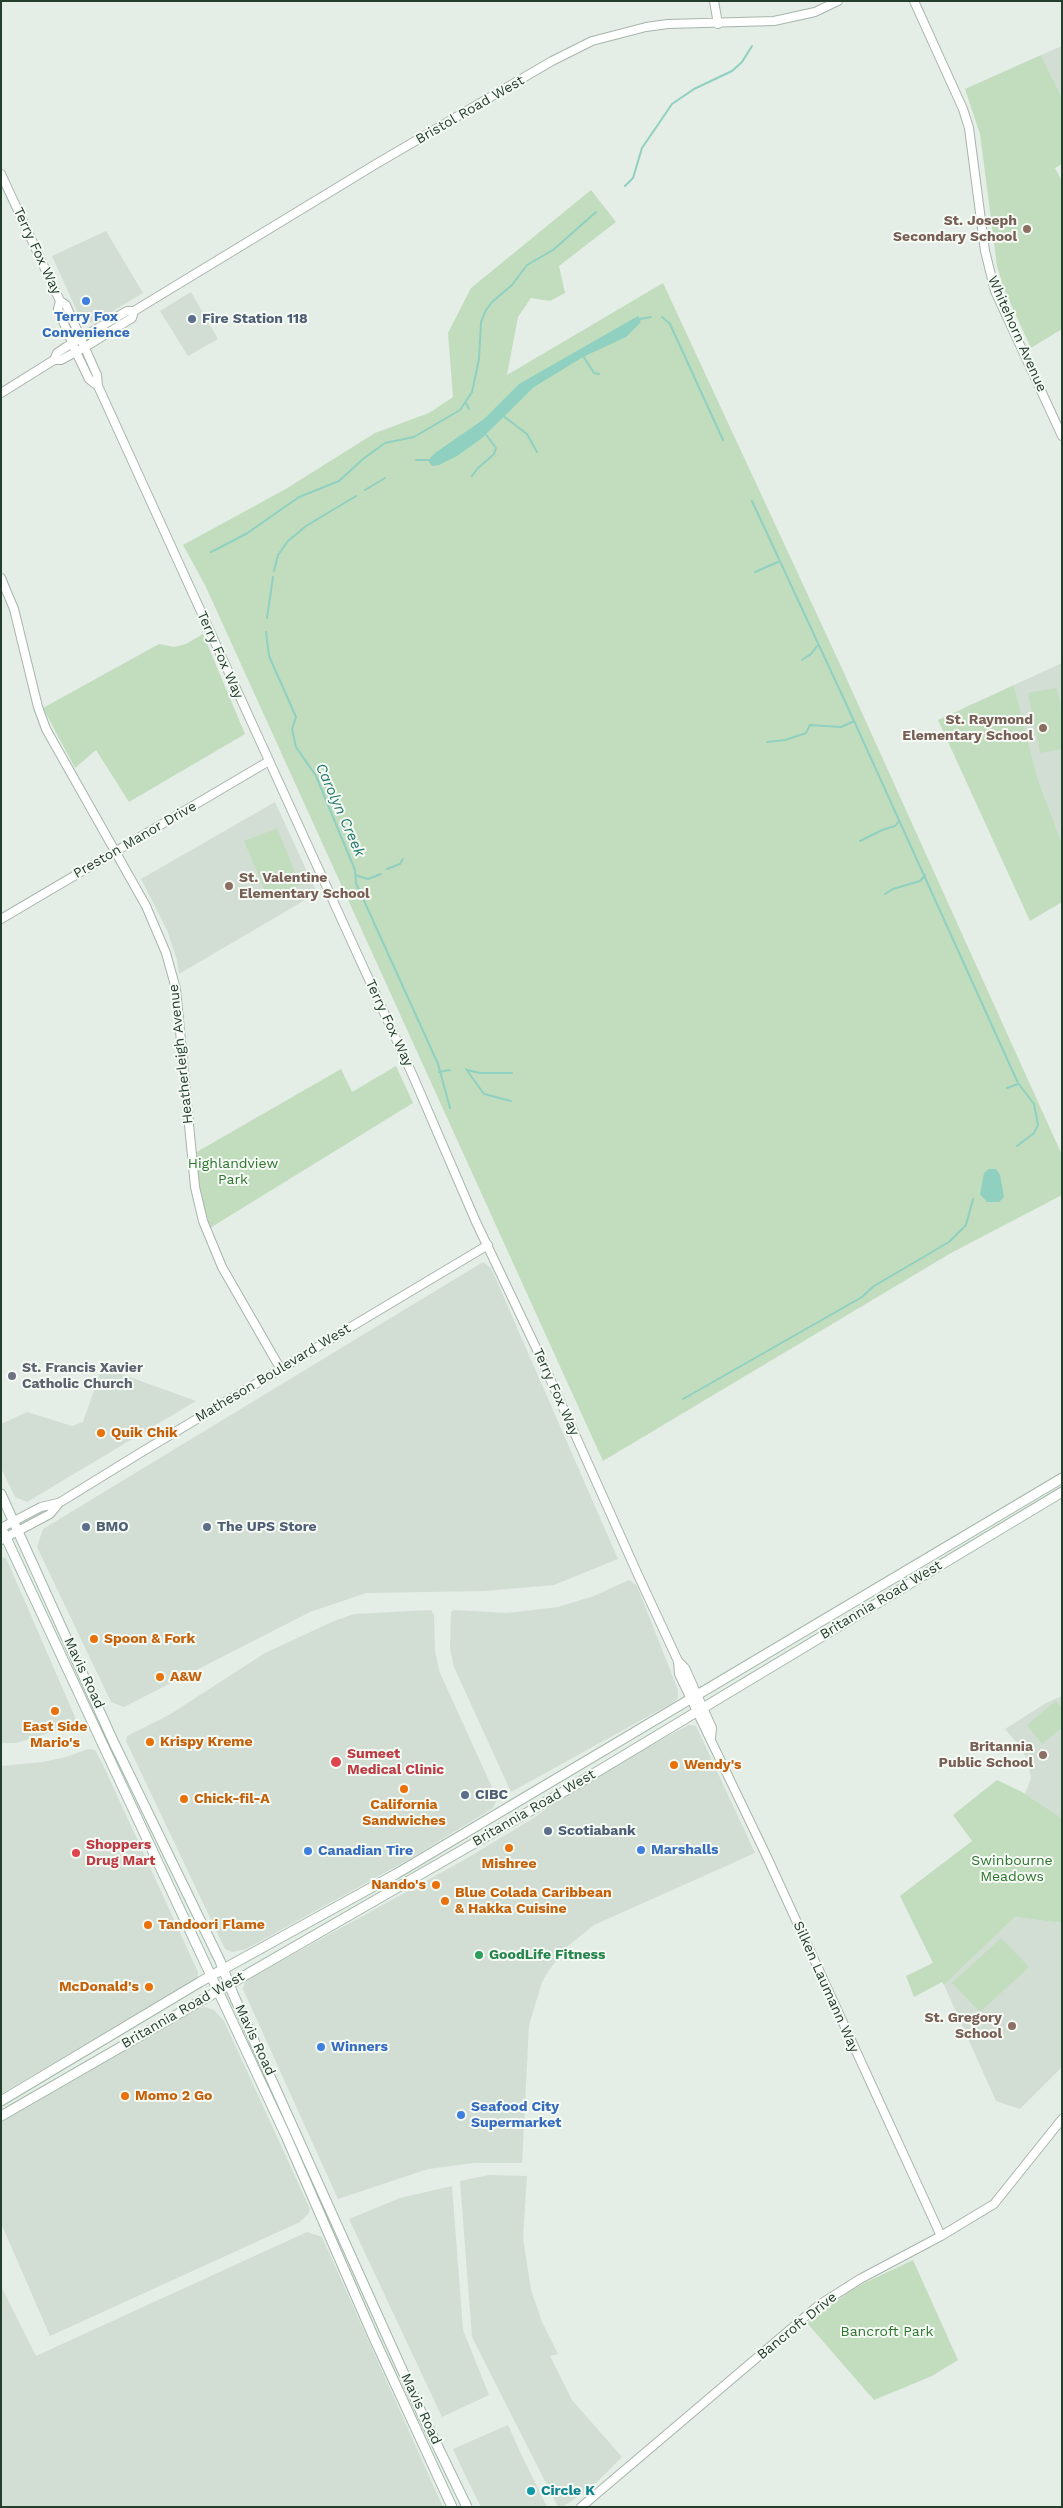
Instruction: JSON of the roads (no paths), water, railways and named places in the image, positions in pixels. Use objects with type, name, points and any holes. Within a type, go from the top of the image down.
[{"type":"main road","name":"Britannia Road West","points":[[1,2101],[211,1976],[396,1874],[1062,1478]]},
{"type":"main road","name":"Britannia Road West","points":[[1,2116],[570,1788],[1062,1492]]},
{"type":"main road","name":"Mavis Road","points":[[1,1494],[17,1532],[104,1714],[114,1742],[224,1969],[229,1984],[422,2414],[467,2507]]},
{"type":"main road","name":"Mavis Road","points":[[1,1528],[4,1539],[154,1853],[286,2136],[374,2338],[452,2507]]},
{"type":"main road","points":[[154,1853],[167,1849]]},
{"type":"street","points":[[714,1],[718,24]]},
{"type":"street","name":"Bristol Road West","points":[[54,360],[57,353],[127,311],[134,312],[376,164],[552,61],[592,41],[646,27],[788,19],[815,12],[838,1]]},
{"type":"street","name":"Whitehorn Avenue","points":[[914,1],[963,109],[969,128],[985,251],[995,291],[1062,436]]},
{"type":"street","name":"Terry Fox Way","points":[[1,174],[60,302],[66,305],[97,375],[98,386],[678,1661],[678,1674],[694,1697],[700,1710]]},
{"type":"street","name":"Terry Fox Way","points":[[60,302],[58,308],[76,352],[89,380],[98,386]]},
{"type":"street","name":"Bristol Road West","points":[[1,393],[54,360],[61,360],[76,352],[132,318],[134,312]]},
{"type":"street","name":"Heatherleigh Avenue","points":[[1,578],[14,609],[38,707],[46,729],[146,906],[163,945],[176,989],[195,1187],[203,1221],[222,1267],[280,1368]]},
{"type":"street","name":"Preston Manor Drive","points":[[1,918],[269,761]]},
{"type":"street","name":"Matheson Boulevard West","points":[[1,1528],[41,1507],[59,1503],[280,1368],[488,1245]]},
{"type":"street","name":"Matheson Boulevard West","points":[[4,1539],[50,1514],[59,1503]]},
{"type":"street","name":"Silken Laumann Way","points":[[700,1710],[712,1728],[711,1738],[941,2236]]},
{"type":"street","name":"Bancroft Drive","points":[[582,2507],[819,2305],[994,2204],[1062,2119]]},
{"type":"waterway","name":"Carolyn Creek","points":[[625,186],[633,178],[642,148],[672,104],[694,89],[732,71],[742,62],[752,46]]},
{"type":"waterway","name":"Carolyn Creek","points":[[211,552],[246,534],[299,497],[339,481],[363,459],[385,443],[414,437],[460,410],[472,392],[479,359],[481,322],[486,310],[492,302],[512,285],[527,265],[553,250],[596,212]]},
{"type":"waterway","points":[[640,319],[651,317]]},
{"type":"waterway","points":[[662,317],[670,324],[723,440]]},
{"type":"waterway","points":[[583,356],[594,373],[599,374]]},
{"type":"waterway","name":"Carolyn Creek","points":[[466,403],[469,409]]},
{"type":"waterway","points":[[502,415],[527,434],[537,452]]},
{"type":"waterway","points":[[472,476],[494,454],[496,448],[484,432]]},
{"type":"waterway","name":"Carolyn Creek","points":[[416,460],[431,460]]},
{"type":"waterway","name":"Carolyn Creek","points":[[365,490],[385,478]]},
{"type":"waterway","name":"Carolyn Creek","points":[[274,571],[278,555],[288,541],[306,526],[356,496]]},
{"type":"waterway","points":[[752,501],[1018,1083],[1034,1104],[1038,1125],[1034,1133],[1017,1146]]},
{"type":"waterway","points":[[755,572],[778,562]]},
{"type":"waterway","name":"Carolyn Creek","points":[[267,618],[273,577]]},
{"type":"waterway","name":"Carolyn Creek","points":[[266,632],[269,656],[296,717],[292,729],[296,747],[316,776],[355,870],[356,883],[438,1064],[450,1108]]},
{"type":"waterway","points":[[802,660],[811,654],[818,645]]},
{"type":"waterway","points":[[767,742],[785,740],[806,733],[810,725],[841,727],[854,721]]},
{"type":"waterway","points":[[860,841],[895,826],[899,821]]},
{"type":"waterway","points":[[387,869],[400,864],[403,859]]},
{"type":"waterway","points":[[355,875],[368,879],[381,874]]},
{"type":"waterway","points":[[885,894],[893,889],[920,881],[925,875]]},
{"type":"waterway","points":[[466,1069],[484,1094],[511,1101]]},
{"type":"waterway","points":[[439,1072],[450,1070]]},
{"type":"waterway","points":[[467,1070],[480,1073],[512,1073]]},
{"type":"waterway","points":[[1007,1088],[1018,1084]]},
{"type":"waterway","points":[[683,1399],[862,1297],[874,1286],[949,1242],[966,1225],[973,1199]]},
{"type":"place","name":"St. Joseph Secondary School","points":[[1027,229]]},
{"type":"place","name":"Terry Fox Convenience","points":[[86,301]]},
{"type":"place","name":"Fire Station 118","points":[[192,319]]},
{"type":"place","name":"St. Raymond Elementary School","points":[[1043,728]]},
{"type":"place","name":"St. Valentine Elementary School","points":[[229,886]]},
{"type":"place","name":"St. Francis Xavier Catholic Church","points":[[12,1376]]},
{"type":"place","name":"Quik Chik","points":[[101,1433]]},
{"type":"place","name":"BMO","points":[[86,1527]]},
{"type":"place","name":"The UPS Store","points":[[207,1527]]},
{"type":"place","name":"Spoon & Fork","points":[[94,1639]]},
{"type":"place","name":"A&W","points":[[160,1677]]},
{"type":"place","name":"East Side Mario's","points":[[55,1711]]},
{"type":"place","name":"Krispy Kreme","points":[[150,1742]]},
{"type":"place","name":"Britannia Public School","points":[[1043,1755]]},
{"type":"place","name":"Sumeet Medical Clinic","points":[[336,1762]]},
{"type":"place","name":"Wendy's","points":[[674,1765]]},
{"type":"place","name":"California Sandwiches","points":[[404,1789]]},
{"type":"place","name":"CIBC","points":[[465,1795]]},
{"type":"place","name":"Chick-fil-A","points":[[184,1799]]},
{"type":"place","name":"Scotiabank","points":[[548,1831]]},
{"type":"place","name":"Mishree","points":[[509,1848]]},
{"type":"place","name":"Marshalls","points":[[641,1850]]},
{"type":"place","name":"Canadian Tire","points":[[308,1851]]},
{"type":"place","name":"Shoppers Drug Mart","points":[[76,1853]]},
{"type":"place","name":"Nando's","points":[[436,1885]]},
{"type":"place","name":"Blue Colada Caribbean & Hakka Cuisine","points":[[445,1901]]},
{"type":"place","name":"Tandoori Flame","points":[[148,1925]]},
{"type":"place","name":"GoodLife Fitness","points":[[479,1955]]},
{"type":"place","name":"McDonald's","points":[[149,1987]]},
{"type":"place","name":"St. Gregory School","points":[[1012,2026]]},
{"type":"place","name":"Winners","points":[[321,2047]]},
{"type":"place","name":"Momo 2 Go","points":[[125,2096]]},
{"type":"place","name":"Seafood City Supermarket","points":[[461,2115]]},
{"type":"place","name":"Circle K","points":[[531,2491]]},
{"type":"park label","name":"Highlandview Park","points":[[233,1172]]},
{"type":"park label","name":"Swinbourne Meadows","points":[[1012,1869]]},
{"type":"park label","name":"Bancroft Park","points":[[887,2332]]}]
